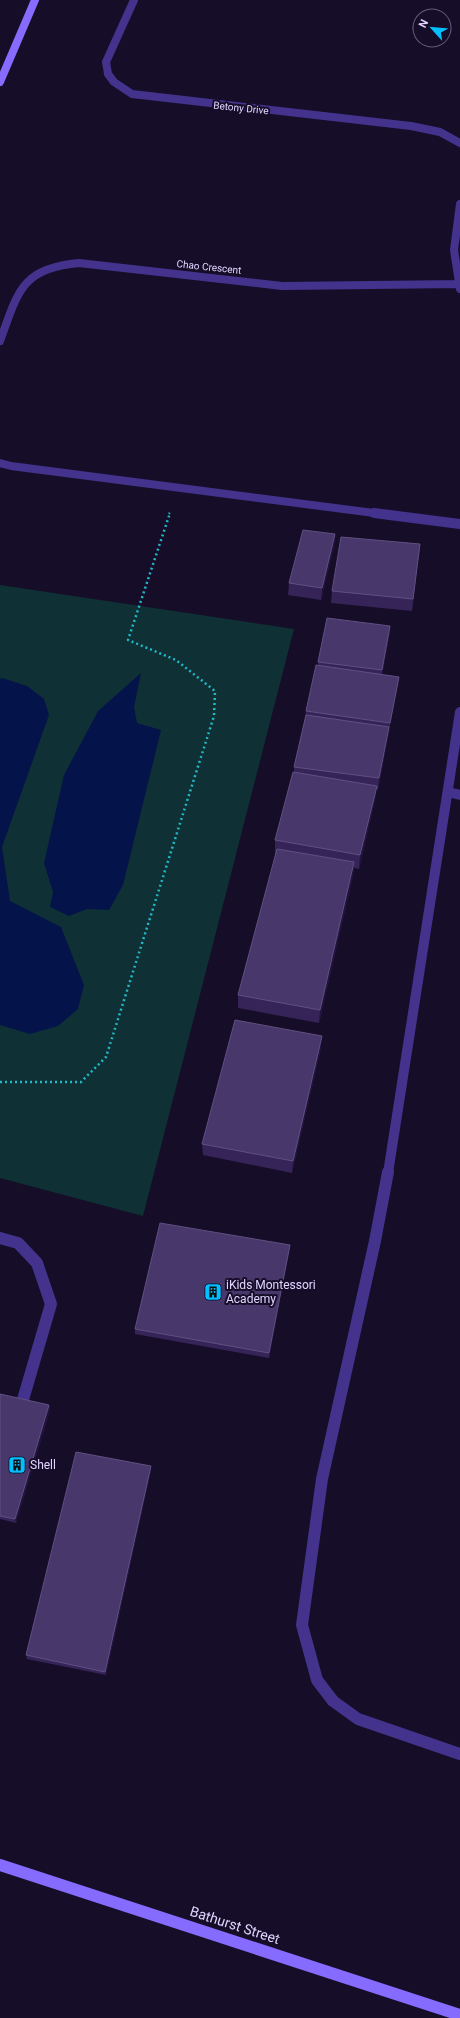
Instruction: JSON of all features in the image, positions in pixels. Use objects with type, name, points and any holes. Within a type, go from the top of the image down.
[{"type":"main road","points":[[0,82],[35,0]]},
{"type":"main road","name":"Bathurst Street","points":[[0,1866],[460,2014]]},
{"type":"street","name":"Betony Drive","points":[[134,0],[106,62],[106,69],[113,83],[132,94],[411,126],[440,132],[460,143]]},
{"type":"street","points":[[459,287],[454,250],[460,204]]},
{"type":"street","name":"Chao Crescent","points":[[0,341],[18,295],[24,286],[40,271],[62,264],[79,263],[282,286],[459,287]]},
{"type":"street","points":[[0,463],[11,466],[460,524]]},
{"type":"street","points":[[459,1754],[358,1719],[333,1700],[317,1680],[302,1625],[322,1479],[375,1241],[390,1163],[460,712]]},
{"type":"street","points":[[448,792],[460,795]]},
{"type":"street","points":[[0,1238],[18,1243],[37,1262],[51,1304],[22,1403]]},
{"type":"path","points":[[0,1082],[81,1082],[106,1057],[214,716],[215,691],[176,660],[128,640],[170,511]]},
{"type":"green space","points":[[0,585],[294,629],[143,1216],[0,1178]]},
{"type":"shaded area","points":[[141,673],[134,707],[137,723],[161,730],[123,885],[109,910],[87,909],[69,916],[50,907],[53,892],[44,863],[64,775],[98,711]]},
{"type":"shaded area","points":[[2,678],[27,686],[44,699],[49,715],[2,847],[10,901],[61,927],[84,985],[78,1009],[58,1026],[30,1034],[0,1025],[0,679]]},
{"type":"building","points":[[303,530],[335,534],[322,588],[289,583]]},
{"type":"building","points":[[341,537],[420,544],[413,599],[332,591]]},
{"type":"building","points":[[327,618],[390,626],[382,670],[318,662]]},
{"type":"building","points":[[316,665],[399,677],[390,723],[306,711]]},
{"type":"building","points":[[306,715],[389,727],[379,778],[294,767]]},
{"type":"building","points":[[293,772],[377,786],[360,855],[275,840]]},
{"type":"building","points":[[277,849],[354,862],[320,1010],[238,995]]},
{"type":"building","points":[[235,1020],[322,1036],[293,1161],[202,1144]]},
{"type":"building","name":"iKids Montessori Academy","points":[[160,1223],[290,1245],[269,1353],[135,1329]]},
{"type":"building","name":"Shell","points":[[0,1394],[49,1405],[15,1519],[0,1516]]},
{"type":"building","points":[[76,1452],[151,1466],[105,1672],[26,1655]]},
{"type":"place","name":"iKids Montessori Academy","points":[[213,1292]]},
{"type":"place","name":"Shell","points":[[17,1465]]}]
